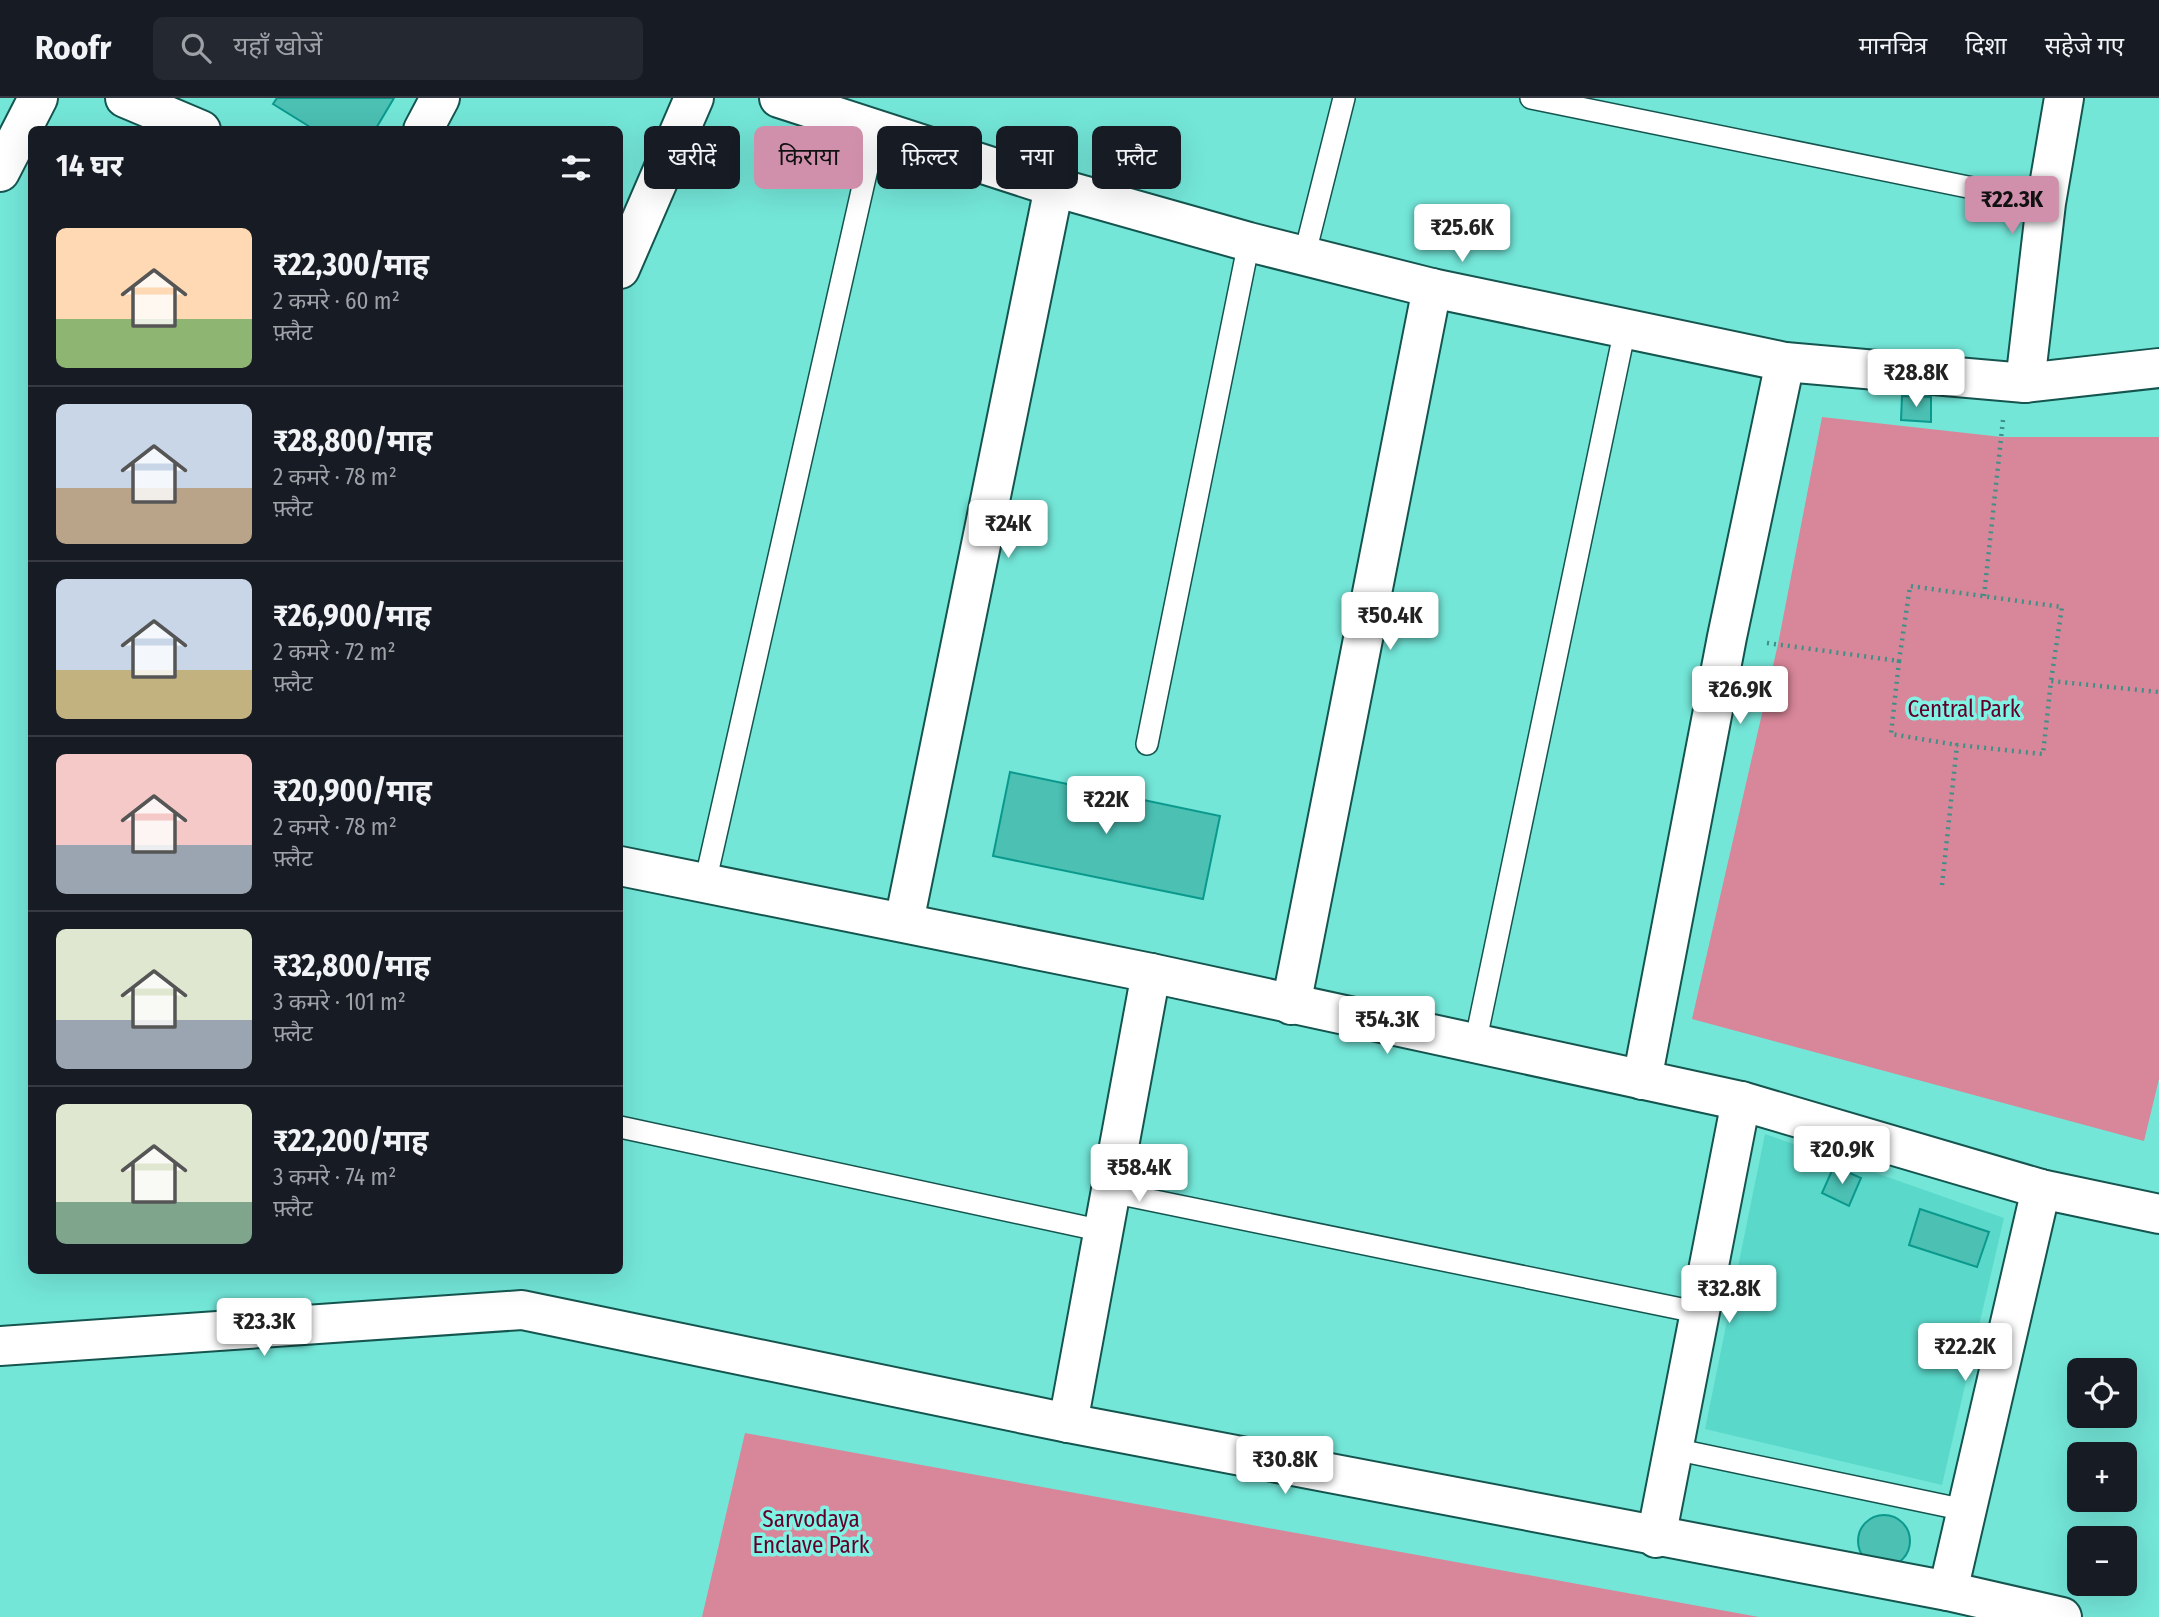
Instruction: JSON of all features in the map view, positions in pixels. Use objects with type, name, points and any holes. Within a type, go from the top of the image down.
[{"type":"main road","points":[[0,172],[38,98]]},
{"type":"main road","points":[[125,98],[192,126]]},
{"type":"main road","points":[[424,126],[439,98]]},
{"type":"main road","points":[[623,262],[694,98]]},
{"type":"main road","points":[[779,98],[996,168]]},
{"type":"main road","points":[[2015,383],[2064,98]]},
{"type":"main road","points":[[904,922],[1054,189]]},
{"type":"main road","points":[[1061,189],[1304,257],[1432,288],[1785,362],[2015,383],[2159,368]]},
{"type":"main road","points":[[1291,1005],[1432,288]]},
{"type":"main road","points":[[1642,1080],[1727,636],[1785,362]]},
{"type":"main road","points":[[623,867],[904,922],[1741,1101],[2041,1189],[2159,1214]]},
{"type":"main road","points":[[1068,1423],[1151,974]]},
{"type":"main road","points":[[1656,1538],[1741,1101]]},
{"type":"main road","points":[[1948,1591],[2041,1189]]},
{"type":"main road","points":[[0,1346],[522,1310],[1068,1423],[1656,1538],[1948,1591],[2062,1617]]},
{"type":"lane","points":[[1304,257],[1344,98]]},
{"type":"lane","points":[[1531,98],[2046,203]]},
{"type":"lane","points":[[705,883],[876,129]]},
{"type":"lane","points":[[1147,744],[1248,242]]},
{"type":"lane","points":[[1475,1044],[1625,329]]},
{"type":"lane","points":[[623,1128],[1103,1231]]},
{"type":"lane","points":[[1111,1192],[1701,1313]]},
{"type":"lane","points":[[1674,1449],[1965,1510]]},
{"type":"path","points":[[1984,596],[2015,383]]},
{"type":"path","points":[[1910,586],[1984,596],[2062,607],[2043,754],[1957,745],[1891,734],[1910,586]]},
{"type":"path","points":[[1727,636],[1899,662]]},
{"type":"path","points":[[2051,681],[2159,692]]},
{"type":"path","points":[[1942,885],[1957,745]]},
{"type":"shaded area","points":[[1765,1134],[2004,1218],[1942,1485],[1705,1429]]},
{"type":"green space","name":"Central Park","points":[[1822,417],[2002,437],[2159,437],[2159,1079],[2144,1141],[1692,1019],[1778,644]]},
{"type":"green space","name":"Sarvodaya Enclave Park","points":[[745,1433],[1759,1617],[702,1617]]},
{"type":"building","points":[[277,98],[394,98],[377,126],[309,126],[273,104]]},
{"type":"building","points":[[1902,396],[1931,397],[1931,422],[1901,420]]},
{"type":"building","points":[[1010,772],[1220,816],[1203,899],[993,856]]},
{"type":"building","points":[[1834,1166],[1861,1178],[1849,1206],[1822,1193]]},
{"type":"building","points":[[1920,1209],[1989,1232],[1977,1267],[1909,1245]]},
{"type":"building","points":[[1884,1515],[1894,1517],[1902,1523],[1908,1531],[1908,1551],[1902,1559],[1894,1565],[1884,1567],[1874,1565],[1866,1559],[1860,1551],[1858,1541],[1860,1531],[1866,1523],[1874,1517]]}]
